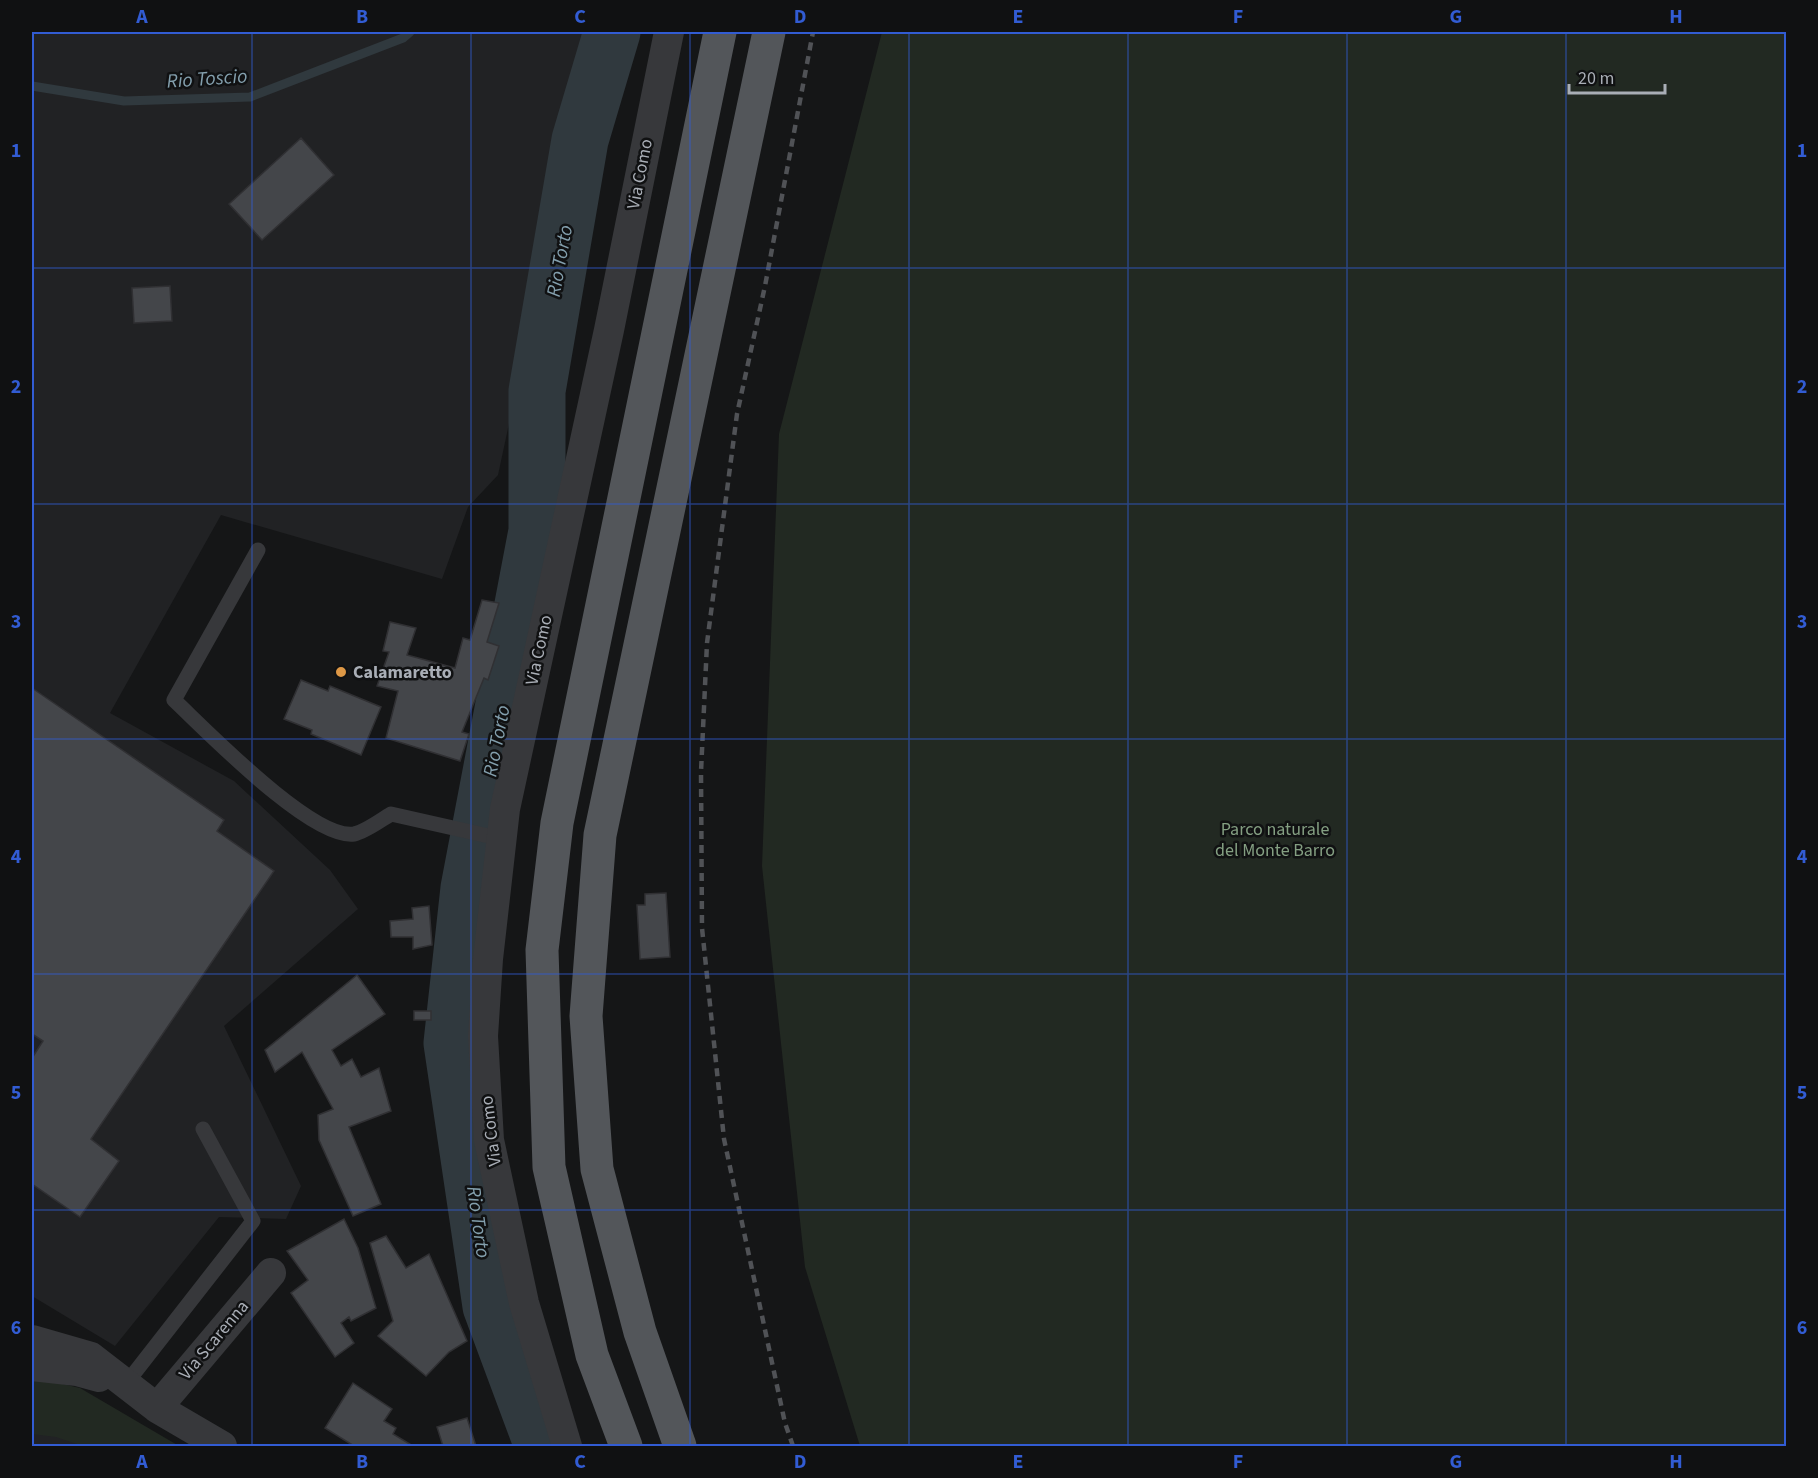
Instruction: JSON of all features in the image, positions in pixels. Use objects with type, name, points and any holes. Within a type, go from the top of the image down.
[{"type":"main road","points":[[626,1446],[592,1355],[549,1167],[542,950],[557,823],[720,32]]},
{"type":"main road","points":[[680,1446],[640,1332],[597,1169],[586,1017],[600,835],[769,32]]},
{"type":"street","name":"Via Como","points":[[567,1446],[524,1303],[489,1140],[483,1036],[488,959],[497,837],[609,330],[669,32]]},
{"type":"street","name":"Via Scarenna","points":[[157,1408],[271,1273]]},
{"type":"street","points":[[32,1340],[91,1357],[157,1408],[222,1446]]},
{"type":"street","points":[[32,1366],[77,1371],[125,1385]]},
{"type":"lane","points":[[258,550],[174,700],[279,797],[332,831],[354,834],[391,814],[497,837]]},
{"type":"lane","points":[[125,1385],[253,1221],[203,1129]]},
{"type":"shaded area","points":[[32,32],[593,32],[498,475],[468,507],[442,579],[221,515],[110,713],[234,781],[330,870],[358,909],[224,1026],[301,1186],[286,1219],[219,1217],[115,1346],[32,1296]]},
{"type":"shaded area","points":[[32,1420],[133,1446],[32,1446]]},
{"type":"green space","name":"Parco naturale del Monte Barro","points":[[882,32],[1786,32],[1786,1446],[860,1446],[805,1267],[762,866],[779,434]]},
{"type":"green space","points":[[32,1377],[80,1388],[179,1446],[83,1446],[56,1437],[32,1434]]},
{"type":"building","points":[[301,138],[334,175],[262,240],[229,204]]},
{"type":"building","points":[[170,286],[172,321],[134,323],[132,288]]},
{"type":"building","points":[[482,600],[499,603],[487,642],[499,646],[488,680],[484,678],[462,732],[469,734],[460,761],[386,738],[398,691],[377,686],[389,652],[383,651],[390,622],[416,628],[407,655],[455,668],[463,638],[470,640]]},
{"type":"building","points":[[301,680],[328,691],[330,686],[381,707],[361,755],[311,734],[312,730],[284,719]]},
{"type":"building","points":[[32,688],[224,820],[217,831],[274,871],[91,1139],[119,1161],[80,1217],[32,1184],[32,1058],[43,1041],[32,1034]]},
{"type":"building","points":[[666,893],[670,957],[640,959],[637,905],[645,905],[645,894]]},
{"type":"building","points":[[429,906],[432,945],[413,949],[413,937],[391,937],[390,921],[413,919],[412,908]]},
{"type":"building","points":[[357,975],[385,1014],[332,1050],[341,1066],[352,1059],[361,1077],[379,1068],[391,1111],[349,1127],[381,1204],[353,1216],[319,1140],[318,1115],[333,1109],[302,1052],[275,1072],[265,1050]]},
{"type":"building","points":[[414,1011],[431,1011],[431,1020],[414,1020]]},
{"type":"building","points":[[344,1219],[358,1248],[376,1308],[351,1321],[349,1317],[341,1323],[354,1343],[335,1357],[291,1293],[308,1280],[287,1251]]},
{"type":"building","points":[[386,1236],[406,1268],[429,1254],[467,1341],[449,1352],[426,1376],[378,1336],[393,1321],[370,1243]]},
{"type":"building","points":[[353,1383],[392,1409],[384,1421],[396,1428],[393,1434],[413,1446],[354,1446],[325,1428]]},
{"type":"building","points":[[467,1418],[476,1446],[443,1446],[437,1427]]},
{"type":"waterway","name":"Rio Toscio","points":[[32,86],[124,101],[250,97],[403,38],[410,32]]},
{"type":"waterway","name":"Rio Torto","points":[[543,1446],[491,1306],[452,1043],[469,888],[537,531],[537,391],[580,140],[612,32]]},
{"type":"railway","points":[[793,1446],[785,1423],[724,1139],[702,928],[701,772],[707,643],[737,414],[765,286],[813,32]]},
{"type":"place","name":"Calamaretto","points":[[341,672]]}]
